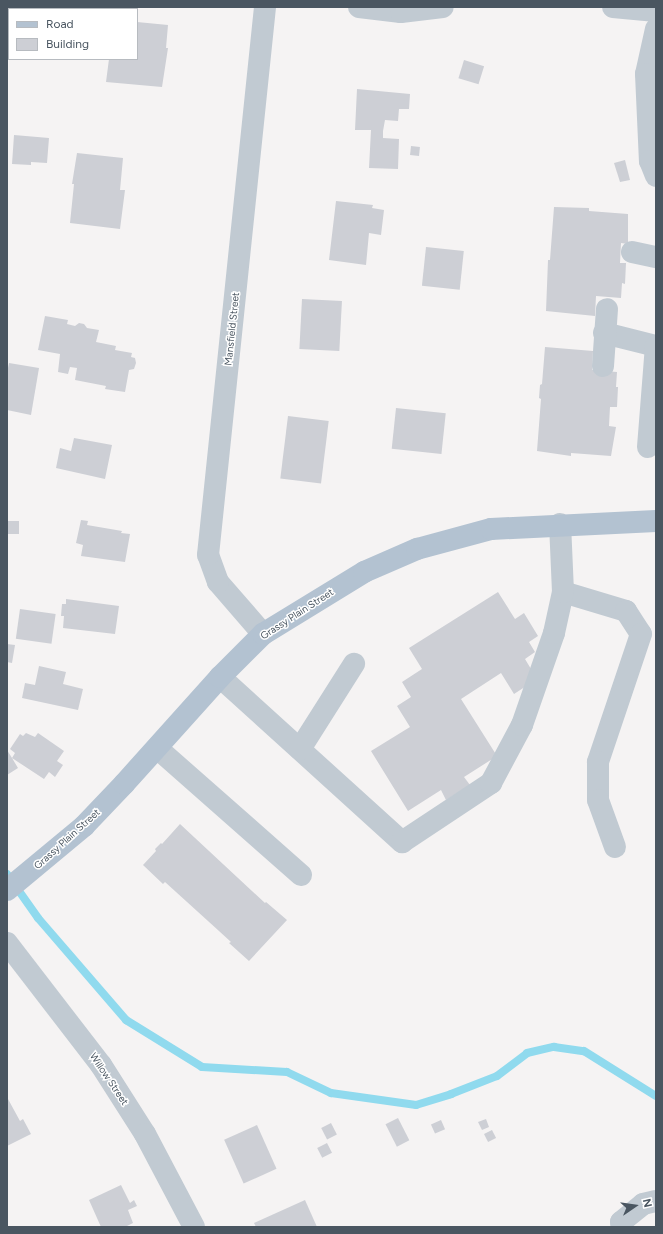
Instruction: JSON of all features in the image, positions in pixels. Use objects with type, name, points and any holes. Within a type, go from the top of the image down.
[{"type":"main road","name":"Grassy Plain Street","points":[[15,884],[84,826],[157,748],[220,677],[263,634],[364,572],[417,549],[491,529],[560,524],[656,521]]},
{"type":"street","name":"Mansfield Street","points":[[263,634],[218,582],[208,555],[265,7]]},
{"type":"street","points":[[359,7],[402,12],[443,7]]},
{"type":"street","points":[[612,7],[656,11]]},
{"type":"street","points":[[654,165],[646,74],[656,29]]},
{"type":"street","points":[[632,252],[656,257]]},
{"type":"street","points":[[603,366],[604,332],[607,309]]},
{"type":"street","points":[[604,332],[656,346],[648,447]]},
{"type":"street","points":[[220,677],[402,842],[491,783],[522,725],[554,632],[563,592],[560,524]]},
{"type":"street","points":[[563,592],[626,611],[641,634],[598,762],[598,800],[615,847]]},
{"type":"street","points":[[300,749],[354,664]]},
{"type":"street","points":[[157,748],[301,875]]},
{"type":"street","name":"Willow Street","points":[[7,943],[101,1065],[145,1134],[194,1227]]},
{"type":"street","points":[[622,1227],[621,1222],[643,1204],[656,1201]]},
{"type":"building","points":[[138,22],[168,25],[166,48],[168,48],[162,87],[106,82],[109,60],[138,60]]},
{"type":"building","points":[[464,60],[484,66],[479,84],[458,78]]},
{"type":"building","points":[[357,89],[410,94],[409,109],[399,109],[398,121],[385,120],[383,131],[383,138],[399,139],[398,169],[369,168],[371,130],[355,130]]},
{"type":"building","points":[[14,135],[49,138],[47,163],[31,162],[31,165],[12,164]]},
{"type":"building","points":[[411,146],[420,147],[419,156],[410,155]]},
{"type":"building","points":[[77,153],[123,158],[120,190],[125,190],[120,229],[70,223],[74,184],[72,184]]},
{"type":"building","points":[[625,160],[630,180],[620,182],[614,163]]},
{"type":"building","points":[[336,201],[373,205],[372,208],[384,210],[381,235],[369,233],[366,265],[329,260]]},
{"type":"building","points":[[554,207],[589,208],[589,211],[628,214],[628,244],[621,243],[620,263],[626,263],[625,284],[622,283],[621,298],[596,296],[595,316],[546,311],[548,260],[550,260]]},
{"type":"building","points":[[426,247],[464,251],[460,290],[422,286]]},
{"type":"building","points":[[302,299],[342,301],[339,351],[299,349]]},
{"type":"building","points":[[45,316],[68,320],[67,324],[75,326],[79,323],[84,324],[87,328],[99,330],[96,342],[116,346],[115,350],[132,353],[131,357],[135,358],[136,363],[134,369],[129,370],[125,392],[105,389],[106,386],[75,380],[77,368],[70,367],[68,374],[58,372],[60,354],[38,350]]},
{"type":"building","points":[[545,347],[593,351],[592,370],[617,372],[617,407],[610,407],[609,426],[616,427],[611,456],[571,453],[571,456],[537,451],[541,399],[539,398],[540,385],[542,384]]},
{"type":"building","points":[[9,363],[39,368],[31,415],[7,410],[7,373]]},
{"type":"building","points":[[396,408],[446,413],[441,454],[392,449]]},
{"type":"building","points":[[288,416],[329,421],[321,484],[280,479]]},
{"type":"building","points":[[74,438],[112,445],[105,479],[56,468],[60,448],[71,451]]},
{"type":"building","points":[[81,520],[88,521],[87,525],[122,531],[121,533],[130,534],[125,562],[81,556],[83,545],[76,543]]},
{"type":"building","points":[[8,521],[19,521],[19,534],[8,534]]},
{"type":"building","points":[[498,592],[515,619],[524,613],[538,636],[529,642],[535,652],[525,659],[537,679],[514,694],[501,673],[461,699],[497,756],[464,777],[470,785],[446,800],[441,790],[408,811],[371,751],[410,727],[397,706],[411,697],[402,682],[422,669],[409,648]]},
{"type":"building","points":[[66,599],[119,606],[115,634],[63,628],[64,616],[61,616],[62,604],[66,604]]},
{"type":"building","points":[[20,609],[56,614],[51,644],[16,639]]},
{"type":"building","points":[[7,644],[15,645],[12,663],[7,662]]},
{"type":"building","points":[[39,666],[66,672],[63,684],[83,689],[78,710],[22,698],[25,683],[35,685]]},
{"type":"building","points":[[26,733],[35,737],[38,733],[64,751],[57,761],[63,765],[55,777],[49,772],[44,779],[12,758],[15,753],[10,749],[20,734],[23,736]]},
{"type":"building","points":[[7,750],[18,768],[7,775]]},
{"type":"building","points":[[180,824],[265,903],[266,902],[287,920],[249,961],[229,943],[231,942],[165,882],[163,884],[143,865],[156,851],[155,849],[161,843],[162,844]]},
{"type":"building","points":[[8,1099],[20,1121],[23,1119],[31,1134],[7,1146]]},
{"type":"building","points":[[398,1118],[409,1140],[397,1147],[386,1124]]},
{"type":"building","points":[[486,1119],[489,1127],[482,1130],[478,1122]]},
{"type":"building","points":[[441,1120],[445,1129],[435,1134],[431,1124]]},
{"type":"building","points":[[331,1123],[337,1135],[327,1140],[321,1128]]},
{"type":"building","points":[[257,1125],[277,1169],[244,1183],[224,1140]]},
{"type":"building","points":[[492,1130],[496,1138],[488,1142],[484,1134]]},
{"type":"building","points":[[327,1143],[332,1153],[322,1158],[317,1148]]},
{"type":"building","points":[[121,1185],[130,1203],[134,1200],[137,1206],[128,1210],[133,1223],[125,1227],[101,1227],[89,1200]]},
{"type":"building","points":[[305,1200],[317,1227],[256,1227],[254,1223]]},
{"type":"waterway","points":[[7,874],[38,918],[126,1020],[202,1067],[287,1072],[331,1093],[416,1105],[451,1094],[497,1076],[527,1053],[554,1047],[584,1051],[656,1096]]}]
